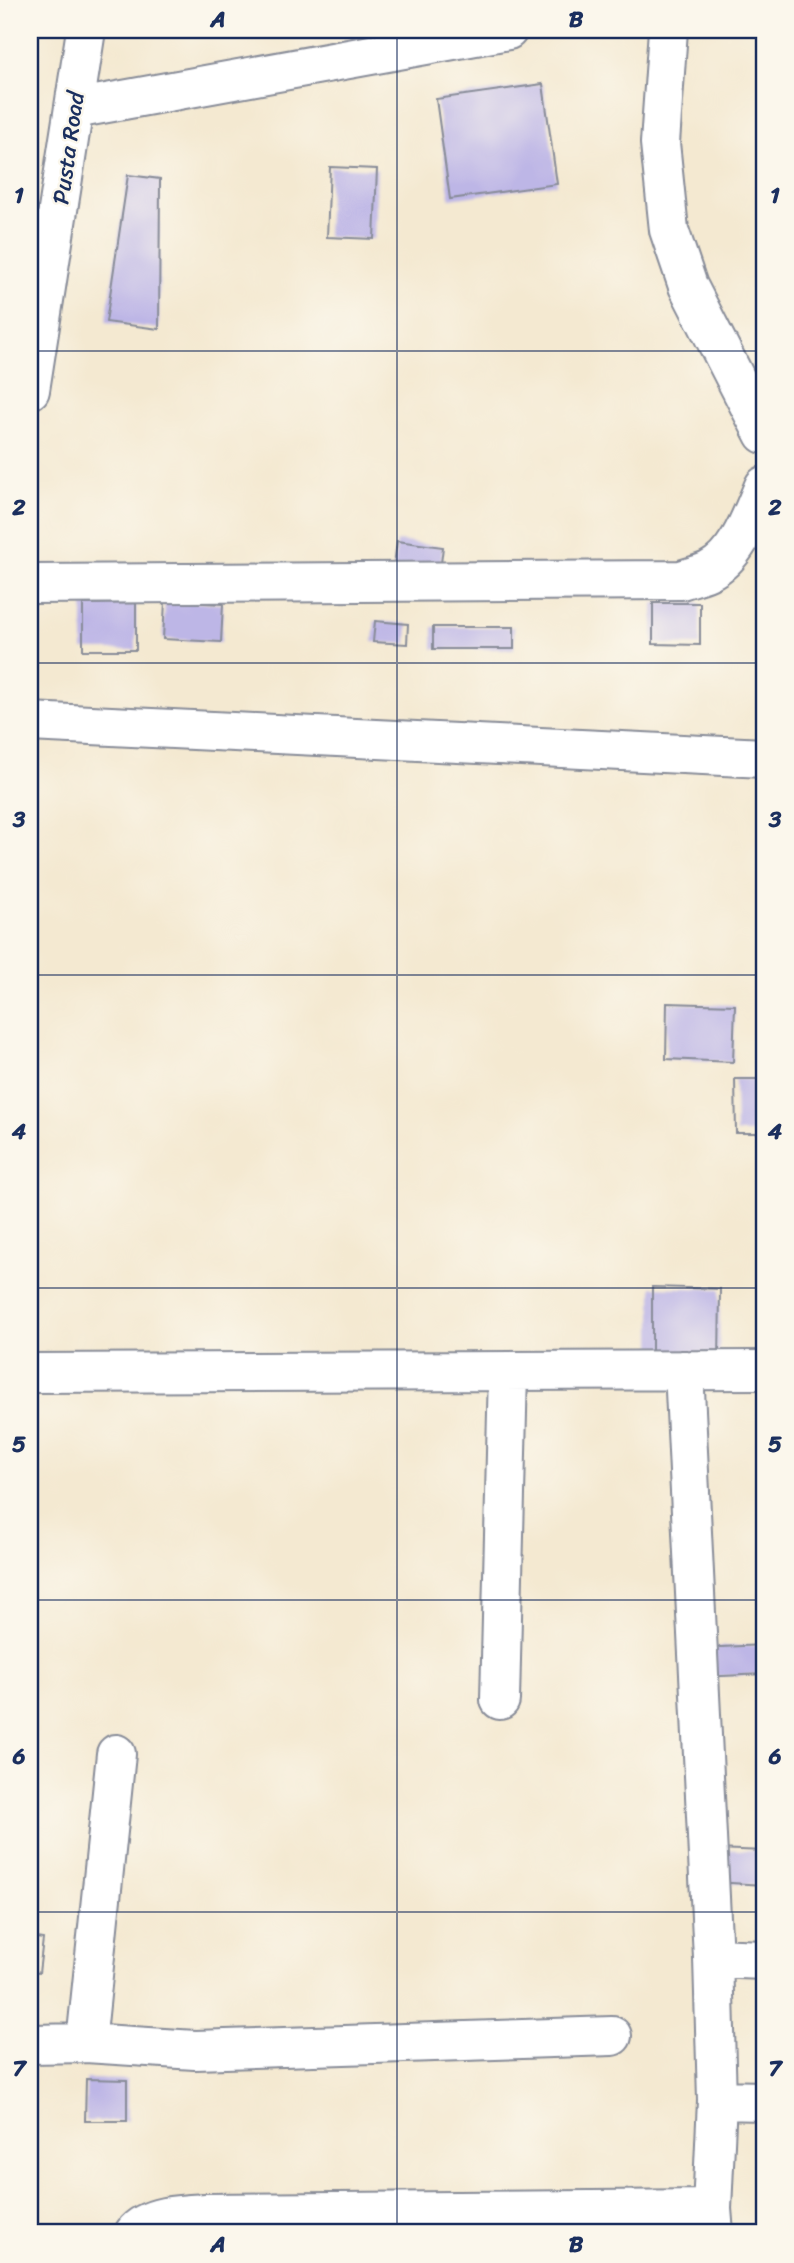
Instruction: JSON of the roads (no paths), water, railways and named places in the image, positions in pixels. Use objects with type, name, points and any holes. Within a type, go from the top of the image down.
[{"type":"street","name":"Pusta Road","points":[[30,390],[41,259],[74,109],[86,30]]},
{"type":"street","points":[[74,109],[508,30]]},
{"type":"street","points":[[668,30],[660,144],[669,230],[688,286],[764,434]]},
{"type":"street","points":[[30,584],[681,580],[709,571],[729,555],[751,517],[764,486]]},
{"type":"street","points":[[30,722],[764,758]]},
{"type":"street","points":[[134,2233],[138,2227],[167,2216],[205,2213],[713,2221],[717,2100],[713,1958],[684,1370]]},
{"type":"street","points":[[30,1373],[764,1370]]},
{"type":"street","points":[[500,1700],[508,1371]]},
{"type":"street","points":[[86,2043],[116,1754]]},
{"type":"street","points":[[713,1958],[764,1960]]},
{"type":"street","points":[[30,2044],[86,2043],[195,2050],[612,2036]]},
{"type":"street","points":[[717,2100],[764,2101]]}]
